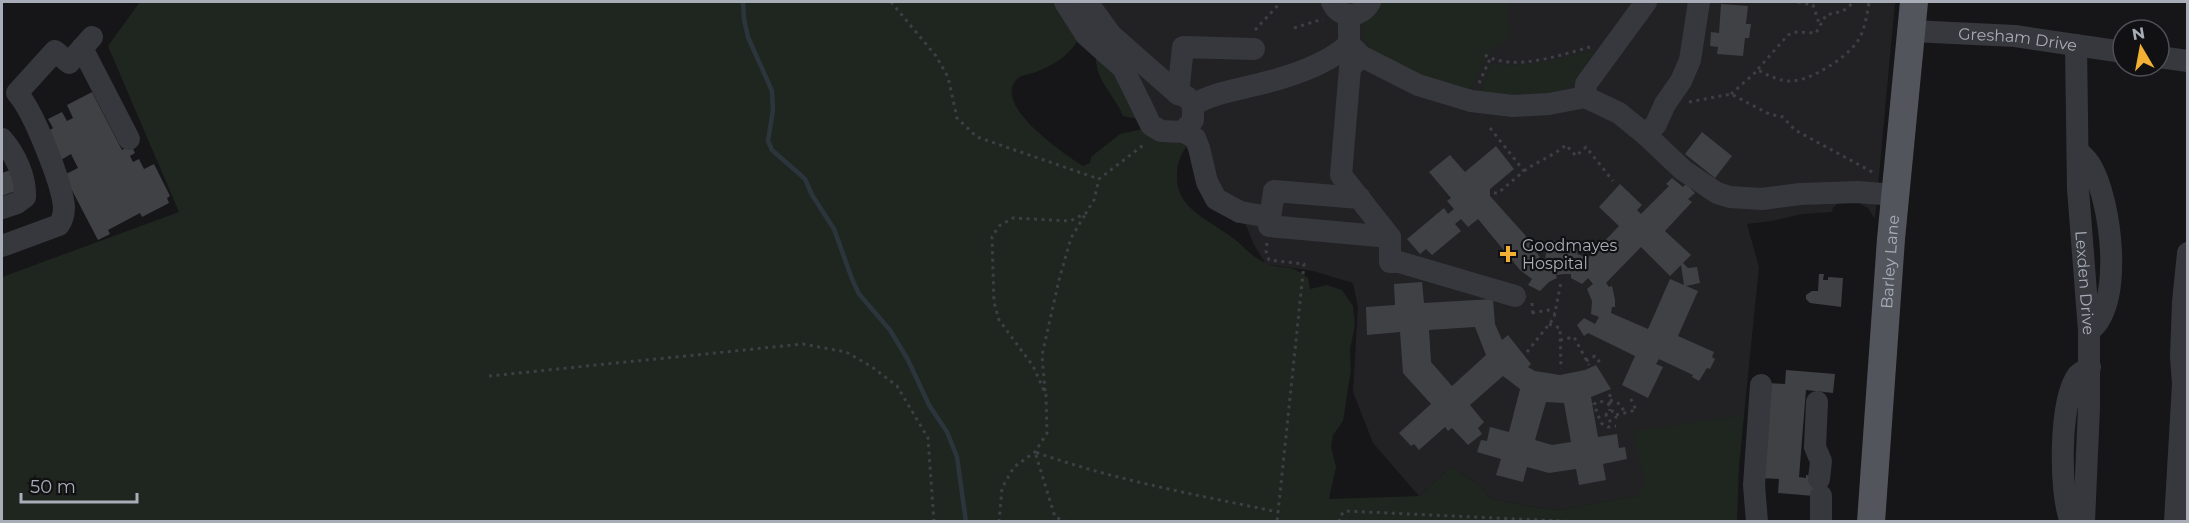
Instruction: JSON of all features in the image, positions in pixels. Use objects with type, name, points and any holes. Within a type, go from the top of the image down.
[{"type":"main road","name":"Barley Lane","points":[[1871,522],[1887,185],[1912,31],[1914,2]]},
{"type":"street","points":[[1065,2],[1086,35],[1123,68],[1151,125],[1195,138],[1207,182],[1216,199],[1240,212],[1269,221],[1390,237]]},
{"type":"street","points":[[1087,2],[1111,35],[1186,99],[1206,97],[1276,80],[1355,50],[1418,85],[1471,100],[1514,106],[1549,104],[1585,97],[1619,113],[1690,176],[1717,194],[1762,199],[1858,192],[1887,185]]},
{"type":"street","points":[[1370,2],[1361,12],[1339,9],[1355,50],[1350,68],[1341,175],[1390,237]]},
{"type":"street","points":[[1585,97],[1586,84],[1636,23],[1646,2]]},
{"type":"street","points":[[1646,135],[1656,124],[1668,100],[1682,81],[1690,60],[1699,2]]},
{"type":"street","name":"Gresham Drive","points":[[1912,31],[2015,36],[2111,50]]},
{"type":"street","points":[[2,246],[62,222],[64,207],[59,188],[25,101],[17,93],[55,51],[69,63],[87,42],[129,139]]},
{"type":"street","name":"Lexden Drive","points":[[2076,45],[2079,152],[2088,160],[2098,184],[2111,244],[2106,310],[2098,324],[2089,331],[2090,367],[2084,522]]},
{"type":"street","points":[[1172,131],[1193,120],[1186,99],[1183,47],[1254,49]]},
{"type":"street","points":[[2171,59],[2187,61]]},
{"type":"street","points":[[2,139],[15,157],[25,188],[25,197],[17,203],[2,208]]},
{"type":"street","points":[[1269,221],[1274,190],[1360,198]]},
{"type":"street","points":[[1390,237],[1380,262],[1399,262],[1515,296]]},
{"type":"street","points":[[2175,522],[2187,253]]},
{"type":"street","points":[[2071,522],[2064,494],[2062,445],[2071,394],[2077,377],[2090,367]]},
{"type":"street","points":[[1757,522],[1755,484],[1761,385]]},
{"type":"street","points":[[1817,402],[1815,447],[1821,461],[1821,522]]},
{"type":"path","points":[[891,2],[936,56],[948,77],[957,118],[977,137],[1098,179]]},
{"type":"path","points":[[1254,49],[1254,30],[1281,2]]},
{"type":"path","points":[[1798,2],[1814,5],[1820,28]]},
{"type":"path","points":[[1668,100],[1675,105],[1731,94],[1758,70],[1788,35],[1794,32],[1816,33],[1826,15],[1843,11],[1854,2]]},
{"type":"path","points":[[1758,70],[1772,78],[1792,81],[1823,69],[1845,56],[1859,41],[1869,2]]},
{"type":"path","points":[[1294,28],[1329,17],[1339,9]]},
{"type":"path","points":[[1485,55],[1508,62],[1534,60],[1590,47]]},
{"type":"path","points":[[1478,85],[1490,58]]},
{"type":"path","points":[[1731,94],[1769,114],[1783,117],[1795,130],[1875,174],[1887,185]]},
{"type":"path","points":[[1490,128],[1524,171]]},
{"type":"path","points":[[999,522],[1002,488],[1014,467],[1035,452],[1047,434],[1042,355],[1071,238],[1094,200],[1098,179],[1172,131]]},
{"type":"path","points":[[1490,193],[1498,193],[1524,171],[1540,160],[1555,155],[1566,145],[1576,156],[1586,147],[1612,181]]},
{"type":"path","points":[[1046,395],[1033,366],[999,320],[994,302],[992,237],[999,226],[1013,218],[1070,221],[1086,213]]},
{"type":"path","points":[[1269,221],[1266,251],[1269,260],[1304,264],[1277,522]]},
{"type":"path","points":[[1527,352],[1555,314],[1561,282]]},
{"type":"path","points":[[1532,313],[1548,310],[1555,314]]},
{"type":"path","points":[[1549,324],[1560,328],[1561,369]]},
{"type":"path","points":[[1560,340],[1574,337],[1588,363],[1595,356],[1600,364]]},
{"type":"path","points":[[489,376],[803,344],[846,352],[872,367],[897,386],[928,438],[934,522]]},
{"type":"path","points":[[1610,394],[1610,411],[1606,413],[1607,420],[1613,420],[1616,415],[1636,410],[1629,395]]},
{"type":"path","points":[[1610,400],[1620,404],[1625,413]]},
{"type":"path","points":[[1610,405],[1600,401],[1594,404],[1601,423],[1608,427],[1616,426]]},
{"type":"path","points":[[1610,411],[1616,415]]},
{"type":"path","points":[[1035,452],[1142,483],[1278,512]]},
{"type":"path","points":[[1035,452],[1055,517],[1067,522]]},
{"type":"path","points":[[1339,522],[1340,516],[1345,511],[1581,522]]},
{"type":"shaded area","points":[[140,2],[1060,2],[1074,25],[1077,42],[1064,57],[1054,64],[1018,78],[1012,89],[1014,101],[1021,114],[1033,128],[1083,166],[1090,163],[1091,157],[1120,134],[1143,129],[1187,146],[1179,160],[1178,187],[1182,197],[1196,213],[1233,238],[1261,261],[1291,268],[1301,273],[1308,278],[1310,289],[1327,285],[1342,290],[1353,306],[1355,325],[1350,349],[1351,370],[1343,421],[1333,435],[1331,446],[1336,467],[1329,499],[1419,496],[1452,466],[1481,487],[1490,498],[1527,506],[1557,510],[1637,496],[1645,484],[1633,431],[1744,415],[1737,521],[2,522],[2,277],[179,212],[108,46]]},
{"type":"shaded area","name":"Goodmayes Hospital","points":[[1094,2],[1895,2],[1875,219],[1868,208],[1858,203],[1847,202],[1837,203],[1832,212],[1802,214],[1747,224],[1759,267],[1744,415],[1724,419],[1645,485],[1638,496],[1557,510],[1527,506],[1490,498],[1481,487],[1452,466],[1419,496],[1373,443],[1353,392],[1358,307],[1353,283],[1313,271],[1266,264],[1254,245],[1246,225],[1209,202],[1187,146],[1170,135]]},
{"type":"shaded area","points":[[1378,2],[1507,2],[1510,34],[1491,50],[1469,92],[1439,85],[1371,50],[1364,38],[1362,24]]},
{"type":"shaded area","points":[[1587,52],[1599,53],[1579,79],[1566,89],[1530,97],[1481,93],[1491,63],[1527,64]]},
{"type":"shaded area","points":[[1106,57],[1143,120],[1123,116],[1102,81],[1096,58]]},
{"type":"building","points":[[1721,4],[1748,6],[1746,24],[1751,24],[1749,38],[1745,38],[1743,56],[1717,54],[1718,47],[1710,46],[1711,32],[1719,33]]},
{"type":"building","points":[[92,92],[122,150],[131,145],[135,153],[130,156],[133,162],[139,159],[144,169],[154,164],[170,196],[167,198],[169,203],[142,217],[140,213],[108,230],[110,234],[98,240],[64,175],[78,168],[71,154],[61,160],[47,132],[53,128],[48,119],[62,112],[67,121],[73,118],[67,105]]},
{"type":"building","points":[[1702,132],[1732,156],[1715,178],[1685,154]]},
{"type":"building","points":[[1496,146],[1514,169],[1490,189],[1490,196],[1525,235],[1543,262],[1546,253],[1545,242],[1561,240],[1561,247],[1579,249],[1577,254],[1588,258],[1619,226],[1599,207],[1620,184],[1642,205],[1637,210],[1641,214],[1669,186],[1666,184],[1672,178],[1683,187],[1686,184],[1695,193],[1688,199],[1692,202],[1665,231],[1691,255],[1683,263],[1688,268],[1697,267],[1700,283],[1686,286],[1698,291],[1678,336],[1714,352],[1712,357],[1715,359],[1710,369],[1707,368],[1699,381],[1692,377],[1693,375],[1659,359],[1656,364],[1663,367],[1648,398],[1622,385],[1635,356],[1588,333],[1584,336],[1577,325],[1584,318],[1595,324],[1599,317],[1591,314],[1592,301],[1587,289],[1593,284],[1588,278],[1582,284],[1571,278],[1571,274],[1556,275],[1557,278],[1540,291],[1528,285],[1532,279],[1520,270],[1478,219],[1468,227],[1461,219],[1455,224],[1461,231],[1432,255],[1426,249],[1420,254],[1407,239],[1444,208],[1448,214],[1454,209],[1447,201],[1451,198],[1429,172],[1450,155],[1465,172]],"holes":[[[1641,247],[1670,276],[1681,265],[1684,285],[1670,279],[1648,329],[1611,313],[1612,307],[1615,307],[1615,300],[1612,286],[1609,287],[1606,283]]]},
{"type":"building","points":[[13,169],[21,189],[2,196],[2,173]]},
{"type":"building","points":[[1819,274],[1824,274],[1823,280],[1828,280],[1828,277],[1843,278],[1841,307],[1810,303],[1806,299],[1806,295],[1812,291],[1818,291]]},
{"type":"building","points":[[1422,282],[1424,303],[1493,299],[1495,324],[1502,340],[1508,335],[1531,364],[1528,367],[1535,371],[1560,375],[1585,370],[1596,365],[1611,389],[1591,397],[1598,437],[1617,434],[1619,448],[1625,447],[1627,459],[1603,464],[1606,480],[1579,485],[1576,469],[1549,473],[1527,467],[1523,482],[1496,475],[1501,459],[1477,452],[1481,440],[1487,441],[1490,427],[1509,432],[1520,389],[1503,376],[1470,405],[1484,422],[1478,428],[1482,434],[1468,445],[1452,428],[1448,431],[1445,427],[1419,450],[1414,444],[1411,446],[1399,433],[1431,404],[1403,373],[1400,332],[1367,335],[1366,307],[1395,305],[1394,284]],"holes":[[[1475,327],[1486,355],[1452,386],[1431,362],[1429,330]],[[1546,402],[1564,403],[1571,442],[1552,445],[1535,440]]]},
{"type":"building","points":[[1786,370],[1835,374],[1833,393],[1806,390],[1799,477],[1806,478],[1806,475],[1828,479],[1826,497],[1778,493],[1779,479],[1760,478],[1767,383],[1785,384]]},
{"type":"waterway","points":[[743,2],[748,37],[772,91],[773,110],[768,141],[772,150],[805,179],[812,195],[834,229],[859,294],[890,330],[908,360],[929,405],[947,432],[957,457],[966,522]]},
{"type":"place","name":"Goodmayes Hospital","points":[[1508,254]]}]
